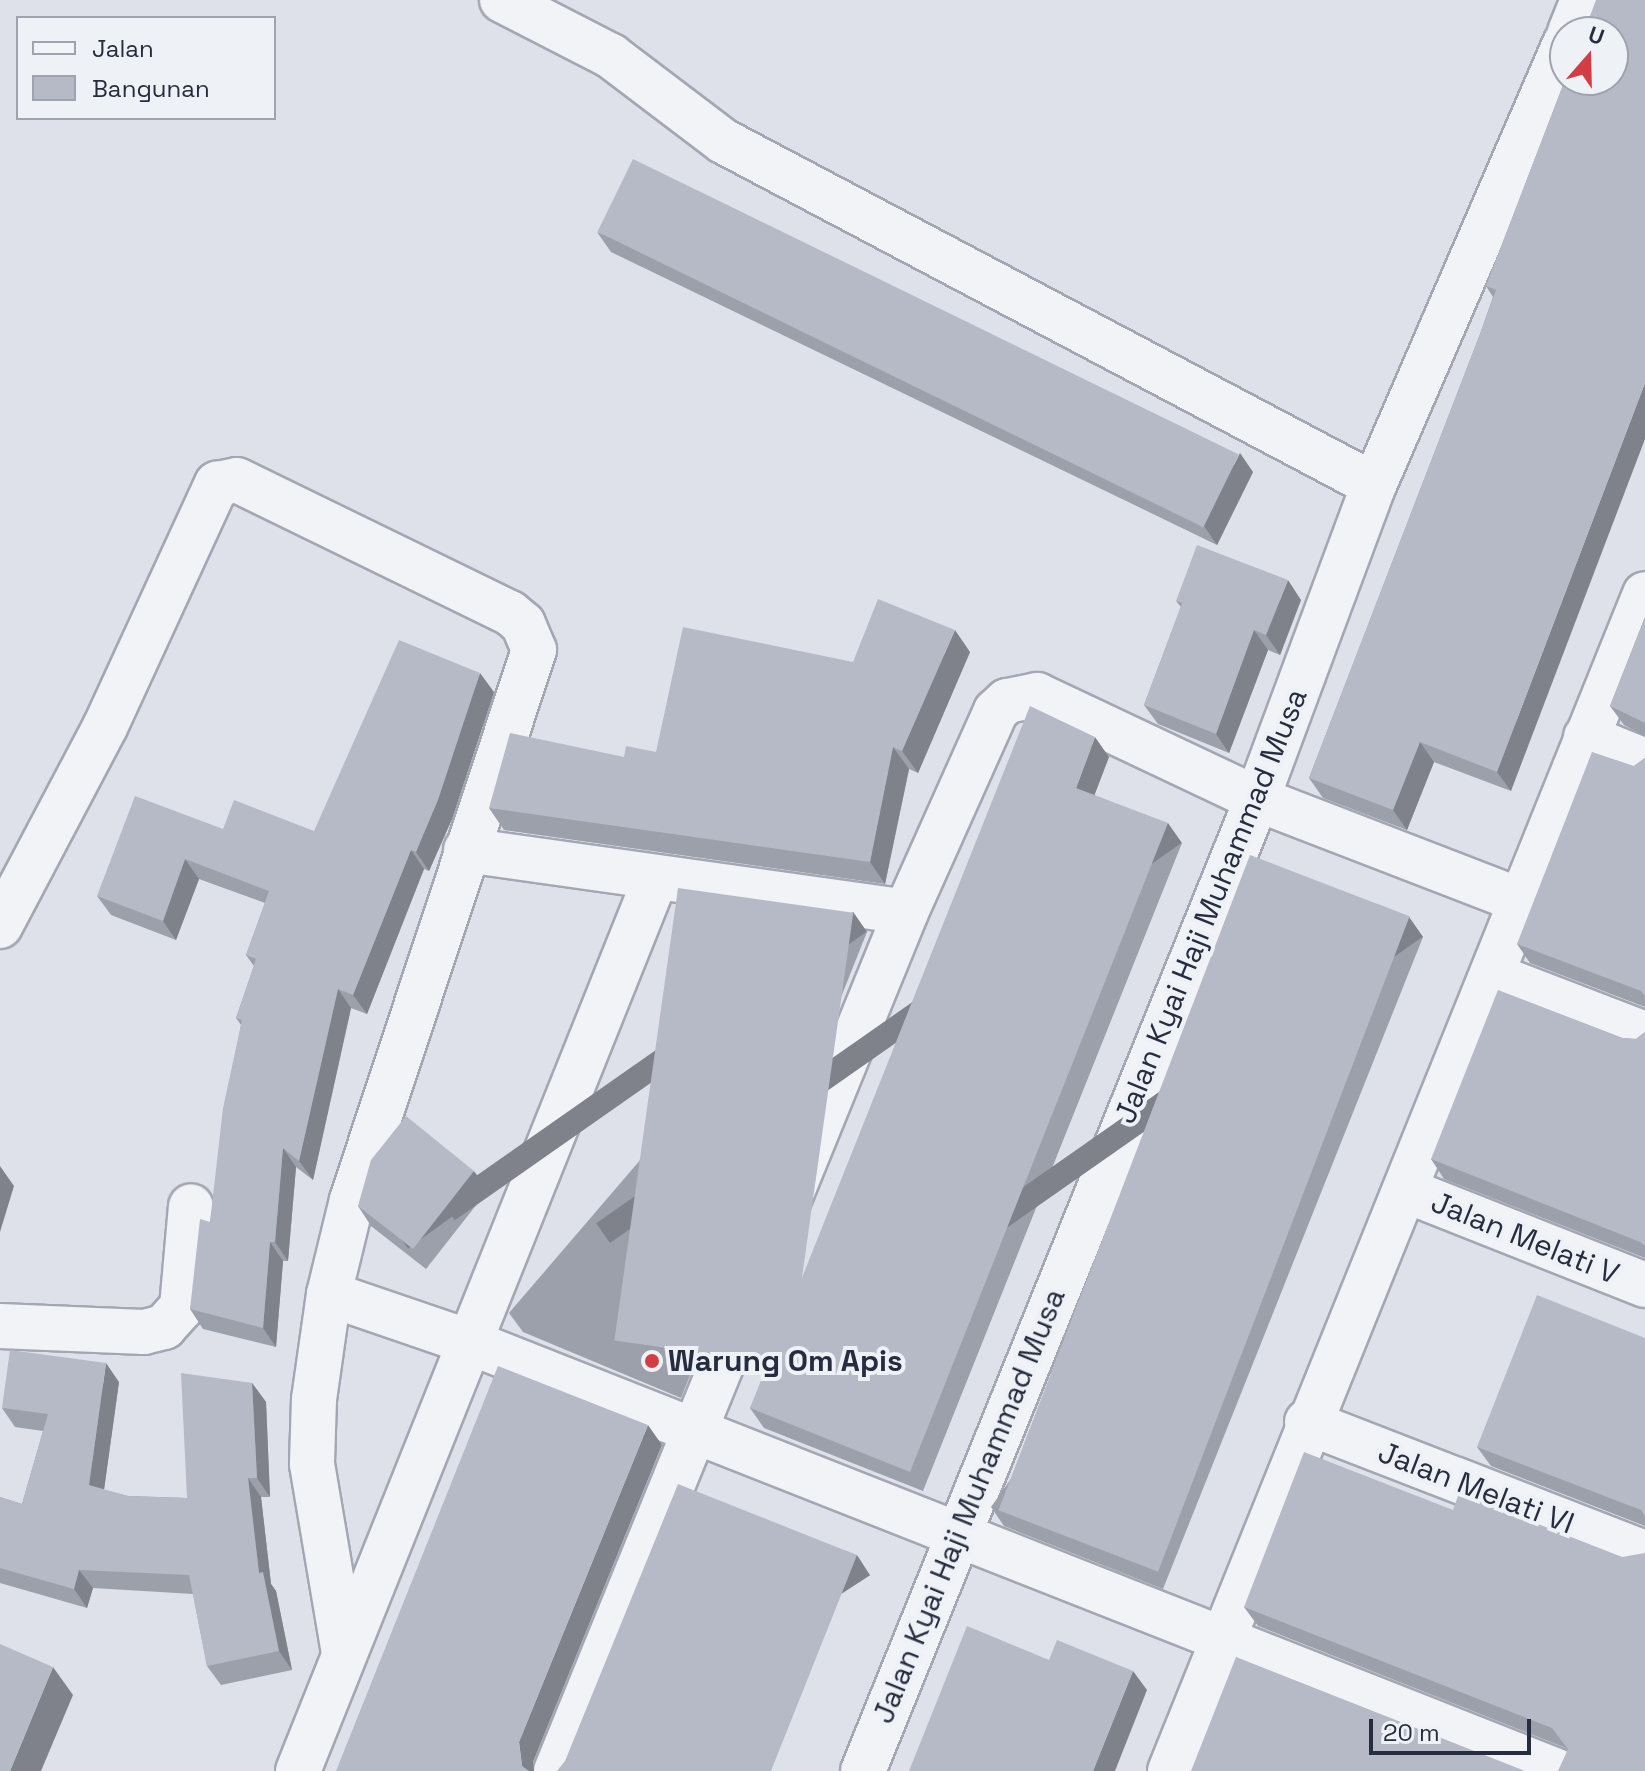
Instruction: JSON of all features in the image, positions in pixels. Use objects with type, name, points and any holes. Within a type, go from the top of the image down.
[{"type":"street","points":[[502,0],[611,56],[723,141],[1374,485]]},
{"type":"street","name":"Jalan Kyai Haji Muhammad Musa","points":[[863,1771],[956,1533],[1257,799],[1374,485],[1549,80]]},
{"type":"street","points":[[0,926],[105,727],[210,493],[229,479],[510,613],[523,624],[534,650],[352,1200],[329,1294],[314,1399],[312,1464],[344,1653]]},
{"type":"street","points":[[1170,1771],[1223,1643],[1307,1422],[1494,976],[1519,900],[1645,594]]},
{"type":"street","points":[[556,1771],[906,912],[996,711],[1015,696],[1037,695],[1257,799],[1519,900]]},
{"type":"street","points":[[1586,737],[1645,761]]},
{"type":"street","points":[[466,850],[655,880],[906,912]]},
{"type":"street","points":[[298,1771],[655,880]]},
{"type":"street","points":[[1494,976],[1645,1034]]},
{"type":"street","name":"Jalan Melati V","points":[[1405,1190],[1645,1285]]},
{"type":"street","points":[[0,1326],[144,1332],[164,1327],[182,1307],[191,1206]]},
{"type":"street","points":[[329,1294],[472,1343],[956,1533],[1223,1643],[1557,1771]]},
{"type":"street","name":"Jalan Melati VI","points":[[1307,1422],[1645,1553]]},
{"type":"building","points":[[1596,0],[1645,0],[1645,383],[1497,772],[1420,742],[1393,810],[1309,778],[1480,334],[1496,290],[1486,286],[1559,96],[1629,96],[1629,16],[1590,16]]},
{"type":"building","points":[[633,159],[1239,454],[1203,527],[597,232]]},
{"type":"building","points":[[1197,545],[1288,580],[1266,635],[1254,630],[1216,734],[1144,705],[1182,603],[1176,601]]},
{"type":"building","points":[[878,599],[955,630],[902,751],[893,747],[870,862],[489,808],[510,733],[624,757],[626,746],[656,752],[683,627],[853,662]]},
{"type":"building","points":[[1645,617],[1645,723],[1610,706]]},
{"type":"building","points":[[399,640],[480,673],[438,800],[416,852],[411,850],[353,995],[338,989],[299,1161],[283,1148],[275,1242],[270,1242],[263,1328],[190,1309],[200,1219],[210,1222],[223,1108],[242,1020],[236,1018],[256,959],[246,955],[269,891],[185,859],[163,921],[97,896],[135,796],[223,829],[234,800],[314,831]]},
{"type":"building","points":[[1030,706],[1095,737],[1076,788],[1168,823],[910,1472],[750,1408]]},
{"type":"building","points":[[1592,752],[1634,766],[1645,758],[1645,996],[1641,991],[1517,944]]},
{"type":"building","points":[[1250,855],[1410,916],[1158,1572],[998,1510]]},
{"type":"building","points":[[678,888],[853,913],[790,1365],[614,1341]]},
{"type":"building","points":[[1498,990],[1623,1038],[1636,1039],[1645,1032],[1645,1246],[1431,1159]]},
{"type":"building","points":[[406,1116],[474,1171],[413,1249],[358,1206],[371,1160]]},
{"type":"building","points":[[1537,1295],[1645,1338],[1645,1516],[1641,1510],[1477,1447]]},
{"type":"building","points":[[10,1350],[106,1363],[89,1485],[128,1496],[187,1498],[181,1373],[252,1383],[257,1478],[248,1478],[259,1573],[263,1572],[279,1651],[207,1666],[189,1575],[79,1570],[74,1589],[0,1568],[0,1497],[22,1504],[48,1414],[2,1408]]},
{"type":"building","points":[[498,1366],[648,1425],[519,1742],[522,1766],[529,1771],[336,1771]]},
{"type":"building","points":[[1304,1452],[1453,1510],[1459,1493],[1622,1557],[1645,1553],[1645,1771],[1558,1771],[1568,1749],[1552,1728],[1244,1607]]},
{"type":"building","points":[[678,1484],[857,1555],[771,1771],[557,1771],[565,1761]]},
{"type":"building","points":[[967,1626],[1049,1660],[1057,1640],[1133,1671],[1093,1771],[909,1771]]},
{"type":"building","points":[[0,1644],[53,1667],[10,1771],[0,1771]]},
{"type":"building","points":[[1236,1657],[1525,1771],[1191,1771]]},
{"type":"place","name":"Warung Om Apis","points":[[652,1361]]}]
